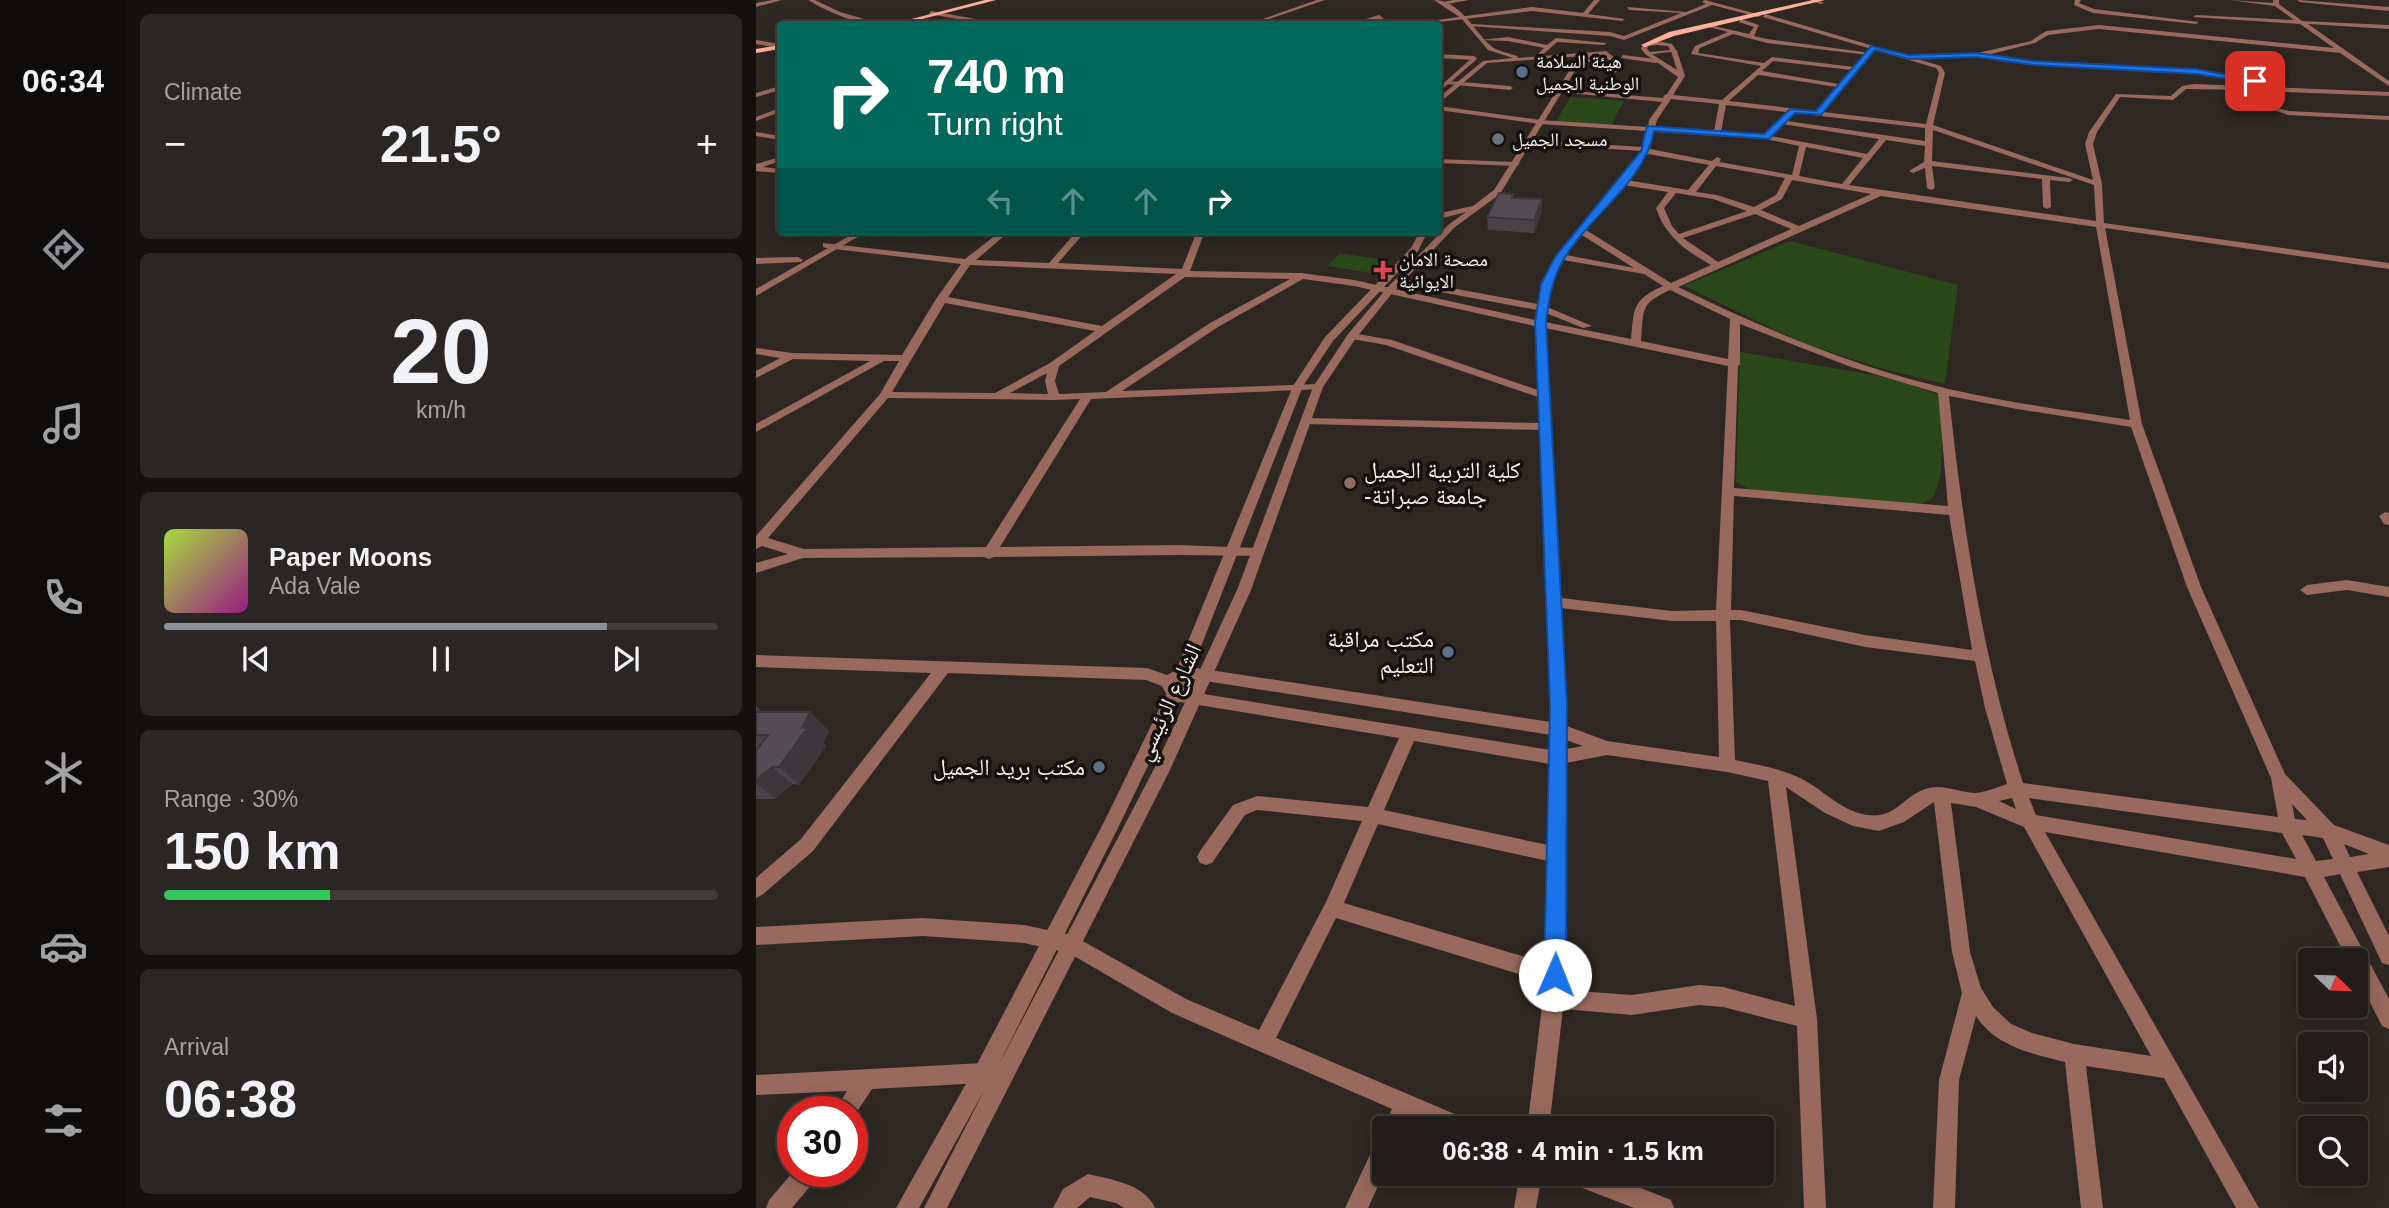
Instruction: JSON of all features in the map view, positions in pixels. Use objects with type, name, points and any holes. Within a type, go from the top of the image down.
[{"type":"main road","points":[[907,21],[980,0]]},
{"type":"main road","points":[[902,21],[993,0]]},
{"type":"main road","points":[[1672,48],[1682,35],[1710,23],[1741,21],[1817,1],[1831,0]]},
{"type":"main road","points":[[1644,46],[1672,34],[1762,15]]},
{"type":"main road","points":[[756,51],[777,48]]},
{"type":"street","points":[[756,5],[779,0]]},
{"type":"street","points":[[811,0],[838,13],[868,21]]},
{"type":"street","points":[[1260,21],[1322,0]]},
{"type":"street","points":[[1442,2],[1466,0]]},
{"type":"street","points":[[1508,26],[1523,13],[1546,0]]},
{"type":"street","points":[[1583,16],[1597,0]]},
{"type":"street","points":[[1587,57],[1598,52],[1634,0]]},
{"type":"street","points":[[1695,0],[1762,15],[1872,50]]},
{"type":"street","points":[[2078,0],[2077,4],[2093,11],[2196,20],[2389,27]]},
{"type":"street","points":[[2232,0],[2276,2],[2389,84]]},
{"type":"street","points":[[2300,0],[2389,9]]},
{"type":"street","points":[[1270,21],[1329,1]]},
{"type":"street","points":[[1442,2],[1463,17],[1490,49],[1515,57]]},
{"type":"street","points":[[1624,38],[1712,2]]},
{"type":"street","points":[[961,19],[971,6]]},
{"type":"street","points":[[1629,8],[1699,16]]},
{"type":"street","points":[[2195,8],[2198,36]]},
{"type":"street","points":[[1532,9],[1622,19]]},
{"type":"street","points":[[1433,21],[1523,13],[1539,19],[1647,27],[1672,34]]},
{"type":"street","points":[[928,15],[974,21]]},
{"type":"street","points":[[928,15],[947,21]]},
{"type":"street","points":[[1364,21],[1379,17],[1384,21]]},
{"type":"street","points":[[1530,28],[1539,19]]},
{"type":"street","points":[[1741,21],[1757,26],[1750,38]]},
{"type":"street","points":[[1710,23],[1719,23]]},
{"type":"street","points":[[1710,23],[1750,38],[1783,44],[1872,50],[1909,57],[1939,67],[1942,73],[1929,126],[1928,163],[1931,187]]},
{"type":"street","points":[[1472,26],[1610,34],[1644,46],[1672,48]]},
{"type":"street","points":[[1717,133],[1723,103],[1760,73],[1783,44],[1803,27]]},
{"type":"street","points":[[1977,55],[2033,43],[2046,33],[2085,28],[2198,36],[2342,51]]},
{"type":"street","points":[[1731,33],[1697,47],[1694,54],[1855,69]]},
{"type":"street","points":[[1484,41],[1508,39],[1549,47]]},
{"type":"street","points":[[1442,98],[1488,61],[1515,57],[1534,58],[1561,39],[1604,43]]},
{"type":"street","points":[[1442,88],[1475,58],[1484,41]]},
{"type":"street","points":[[756,42],[777,46]]},
{"type":"street","points":[[1644,46],[1648,54],[1682,76]]},
{"type":"street","points":[[1574,70],[1644,46]]},
{"type":"street","points":[[1442,56],[1488,61],[1566,56],[1608,58],[1648,54],[1672,48]]},
{"type":"street","points":[[1672,48],[1682,76]]},
{"type":"street","points":[[1488,61],[1490,49]]},
{"type":"street","points":[[1818,113],[1872,50]]},
{"type":"street","points":[[1598,52],[1608,58]]},
{"type":"street","points":[[1909,57],[1977,55],[2034,63],[2196,72],[2251,79],[2267,88]]},
{"type":"street","name":"الشارع الرئيسي","points":[[1445,222],[1481,204],[1497,192],[1562,92],[1577,63],[1587,57]]},
{"type":"street","points":[[1623,57],[1650,59],[1661,63]]},
{"type":"street","points":[[1593,64],[1614,72]]},
{"type":"street","points":[[1760,73],[1841,86]]},
{"type":"street","points":[[1540,1116],[1554,999],[1558,758],[1554,602],[1543,427],[1541,315],[1546,284],[1560,257],[1646,149],[1650,128],[1665,98],[1682,76]]},
{"type":"street","points":[[1448,83],[1510,88]]},
{"type":"street","points":[[2389,94],[2194,86],[2184,87],[2173,98],[2118,95],[2093,132],[2089,144],[2098,184],[2100,223],[2136,424],[2194,587],[2279,778],[2288,826],[2389,1019]]},
{"type":"street","points":[[2252,87],[2279,110],[2288,113],[2389,118]]},
{"type":"street","points":[[756,95],[777,89]]},
{"type":"street","points":[[1442,91],[1449,92]]},
{"type":"street","points":[[1562,92],[1723,103],[1929,126],[2098,184]]},
{"type":"street","points":[[1442,109],[1540,122],[1766,137],[1869,157]]},
{"type":"street","points":[[756,119],[777,111]]},
{"type":"street","points":[[1766,137],[1793,111]]},
{"type":"street","points":[[1780,122],[1928,144]]},
{"type":"street","points":[[756,134],[777,138]]},
{"type":"street","points":[[1846,184],[1884,138]]},
{"type":"street","points":[[1530,142],[1646,149],[1880,193],[2389,264]]},
{"type":"street","points":[[1679,237],[1754,211],[1779,197],[1793,176],[1803,145]]},
{"type":"street","points":[[756,168],[777,160]]},
{"type":"street","points":[[1442,161],[1516,164]]},
{"type":"street","points":[[1692,192],[1715,161]]},
{"type":"street","points":[[1913,171],[1928,163],[2098,184]]},
{"type":"street","points":[[756,168],[777,171]]},
{"type":"street","points":[[1793,176],[2100,223]]},
{"type":"street","points":[[2046,177],[2047,207]]},
{"type":"street","points":[[1621,182],[1692,192],[1754,211],[1798,229]]},
{"type":"street","points":[[1674,190],[1660,208],[1665,225],[1690,250],[1717,265]]},
{"type":"street","points":[[1636,345],[1640,305],[1647,297],[1880,193]]},
{"type":"street","points":[[1445,222],[1481,204]]},
{"type":"street","points":[[1581,231],[1669,286],[1810,351],[1943,390],[2136,424]]},
{"type":"street","points":[[756,284],[843,235]]},
{"type":"street","points":[[756,293],[857,235]]},
{"type":"street","points":[[1001,235],[967,262],[941,299],[885,396],[758,542],[804,554],[1257,553]]},
{"type":"street","points":[[1052,265],[1078,235]]},
{"type":"street","points":[[994,397],[1054,365],[1186,271],[1200,235]]},
{"type":"street","name":"الشارع الرئيسي","points":[[935,1208],[1161,772],[1257,553],[1318,387],[1387,284],[1415,249],[1422,235]]},
{"type":"street","name":"الشارع الرئيسي","points":[[1184,672],[1297,386],[1329,339],[1387,284],[1433,235]]},
{"type":"street","points":[[826,245],[967,262],[1301,276],[1387,284]]},
{"type":"street","points":[[1560,257],[1648,273]]},
{"type":"street","points":[[756,261],[798,260]]},
{"type":"street","points":[[1186,271],[1308,270],[1541,315],[1636,345]]},
{"type":"street","points":[[1110,394],[1202,332],[1301,276]]},
{"type":"street","points":[[941,299],[1105,330]]},
{"type":"street","points":[[1541,315],[1570,329],[1735,364]]},
{"type":"street","points":[[1727,765],[1724,613],[1735,318]]},
{"type":"street","points":[[1543,338],[1570,329]]},
{"type":"street","points":[[1352,335],[1388,342],[1543,395]]},
{"type":"street","points":[[756,351],[792,356],[905,358]]},
{"type":"street","points":[[756,375],[792,356]]},
{"type":"street","points":[[759,424],[882,358]]},
{"type":"street","points":[[1054,365],[1050,382],[1054,397]]},
{"type":"street","points":[[885,396],[1054,397],[1318,387]]},
{"type":"street","points":[[1943,390],[1955,510],[1979,656],[2017,789],[2030,822],[2248,1208]]},
{"type":"street","points":[[989,554],[1089,394]]},
{"type":"street","points":[[1307,421],[1543,427]]},
{"type":"street","points":[[1728,491],[1955,510]]},
{"type":"street","points":[[756,568],[804,554]]},
{"type":"street","points":[[2306,590],[2347,585],[2389,592]]},
{"type":"street","points":[[1554,602],[1672,616],[1724,613],[1877,643],[1979,656]]},
{"type":"street","points":[[756,661],[1147,674],[1194,698],[1558,758],[1607,748]]},
{"type":"street","points":[[756,889],[807,845],[944,667]]},
{"type":"street","points":[[1171,688],[1184,672],[1206,674],[1558,730],[1607,748],[1727,765],[1776,776],[1797,784],[1831,808],[1860,821],[1879,823],[1898,817],[1929,795],[1941,794],[1978,800],[2030,822],[2313,870],[2347,868],[2389,859]]},
{"type":"street","name":"الشارع الرئيسي","points":[[907,1208],[983,1073],[1111,825],[1171,688]]},
{"type":"street","points":[[1262,1043],[1332,908],[1410,732]]},
{"type":"street","points":[[1776,776],[1807,1019],[1815,1208]]},
{"type":"street","points":[[2279,778],[2328,831],[2389,956]]},
{"type":"street","points":[[1978,800],[2017,789],[2328,831],[2389,853]]},
{"type":"street","points":[[1941,794],[1961,952],[1972,993],[1986,1013],[2004,1031],[2030,1042],[2074,1054],[2169,1069]]},
{"type":"street","points":[[1206,857],[1239,810],[1256,803],[1373,815],[1557,855]]},
{"type":"street","points":[[1332,908],[1555,975]]},
{"type":"street","points":[[756,936],[923,927],[1024,934],[1072,944],[1179,1006],[1434,1116]]},
{"type":"street","points":[[1944,1208],[1949,1080],[1972,993]]},
{"type":"street","points":[[1554,999],[1632,1005],[1699,995],[1723,997],[1807,1019]]},
{"type":"street","points":[[2074,1054],[2092,1208]]},
{"type":"street","points":[[756,1084],[983,1073]]},
{"type":"street","points":[[856,1096],[867,1078]]},
{"type":"street","points":[[1400,1116],[1406,1104]]},
{"type":"street","points":[[1356,1208],[1372,1175]]},
{"type":"street","points":[[1064,1208],[1071,1197],[1088,1185],[1121,1193],[1144,1208]]},
{"type":"street","points":[[1525,1208],[1529,1186]]},
{"type":"street","points":[[1606,1186],[1663,1208]]},
{"type":"street","points":[[777,1208],[795,1187]]},
{"type":"green space","points":[[1571,97],[1624,101],[1611,125],[1556,121]]},
{"type":"green space","points":[[1790,241],[1958,285],[1945,384],[1880,368],[1803,343],[1684,286]]},
{"type":"green space","points":[[1340,253],[1390,261],[1377,274],[1327,266]]},
{"type":"green space","points":[[1740,352],[1890,378],[1939,395],[1941,465],[1936,491],[1931,499],[1916,504],[1751,490],[1736,482]]},
{"type":"building","points":[[1499,193],[1513,194],[1512,198],[1542,199],[1534,220],[1487,217]]},
{"type":"building","points":[[756,712],[810,712],[802,728],[807,728],[779,767],[772,767],[756,780],[756,751],[768,735],[756,735]]},
{"type":"place","name":"هيئة السلامة الوطنية الجميل","points":[[1522,72]]},
{"type":"place","name":"مسجد الجميل","points":[[1498,139]]},
{"type":"place","name":"مصحة الامان الايوائية","points":[[1383,270]]},
{"type":"place","name":"كلية التربية الجميل -جامعة صبراتة","points":[[1350,483]]},
{"type":"place","name":"مكتب مراقبة التعليم","points":[[1448,652]]},
{"type":"place","name":"مكتب بريد الجميل","points":[[1099,767]]},
{"type":"route","points":[[1555,975],[1559,705],[1543,427],[1543,338],[1540,322],[1546,284],[1560,257],[1646,151],[1650,128],[1766,137],[1793,111],[1818,113],[1874,48],[1909,57],[1977,55],[2034,63],[2196,72],[2255,81]]}]
